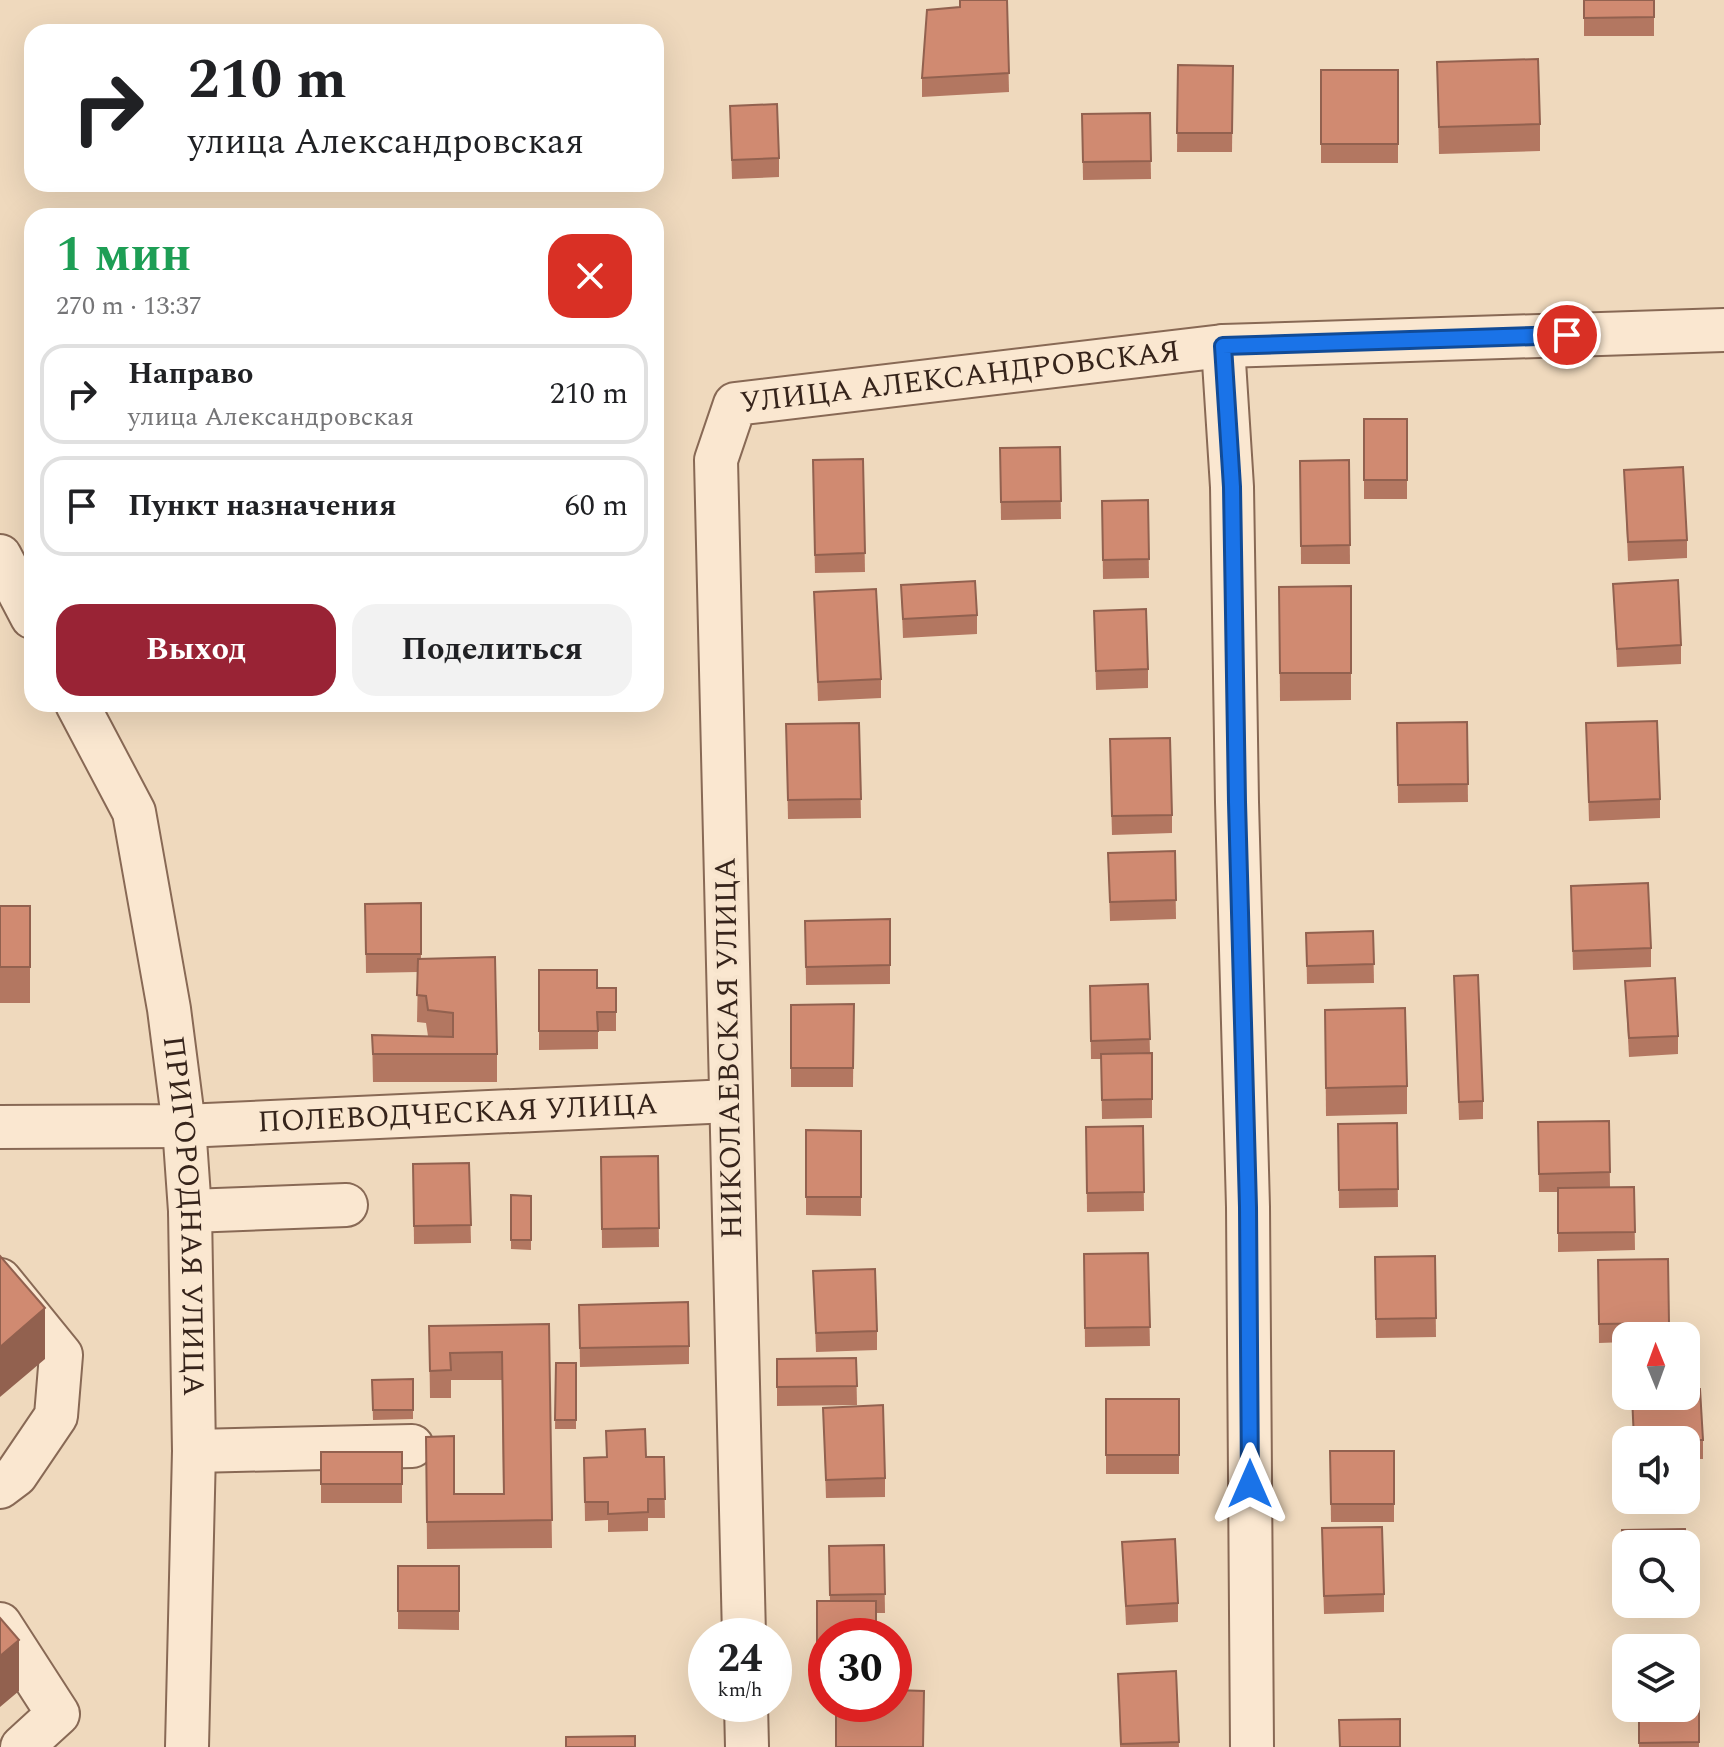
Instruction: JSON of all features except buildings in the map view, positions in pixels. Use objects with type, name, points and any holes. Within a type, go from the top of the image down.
[{"type":"street","name":"УЛИЦА АЛЕКСАНДРОВСКАЯ","points":[[716,460],[735,404],[1223,346],[1724,330]]},
{"type":"street","points":[[1223,346],[1232,487],[1248,1207],[1252,1747]]},
{"type":"street","name":"НИКОЛАЕВСКАЯ УЛИЦА","points":[[716,460],[744,1618]]},
{"type":"street","points":[[12,557],[24,593]]},
{"type":"street","name":"ПРИГОРОДНАЯ УЛИЦА","points":[[81,712],[134,812],[169,1009],[184,1126],[190,1211],[194,1451],[187,1747]]},
{"type":"street","name":"ПОЛЕВОДЧЕСКАЯ УЛИЦА","points":[[0,1127],[184,1126],[730,1101]]},
{"type":"street","points":[[190,1211],[346,1205]]},
{"type":"street","points":[[0,1280],[61,1355],[56,1416],[8,1481],[0,1524]]},
{"type":"street","points":[[194,1451],[412,1446]]},
{"type":"street","points":[[0,1624],[54,1730],[22,1747]]},
{"type":"street","points":[[746,1722],[747,1747]]},
{"type":"route","points":[[1250,1484],[1248,1207],[1232,487],[1223,346],[1567,335]]}]
